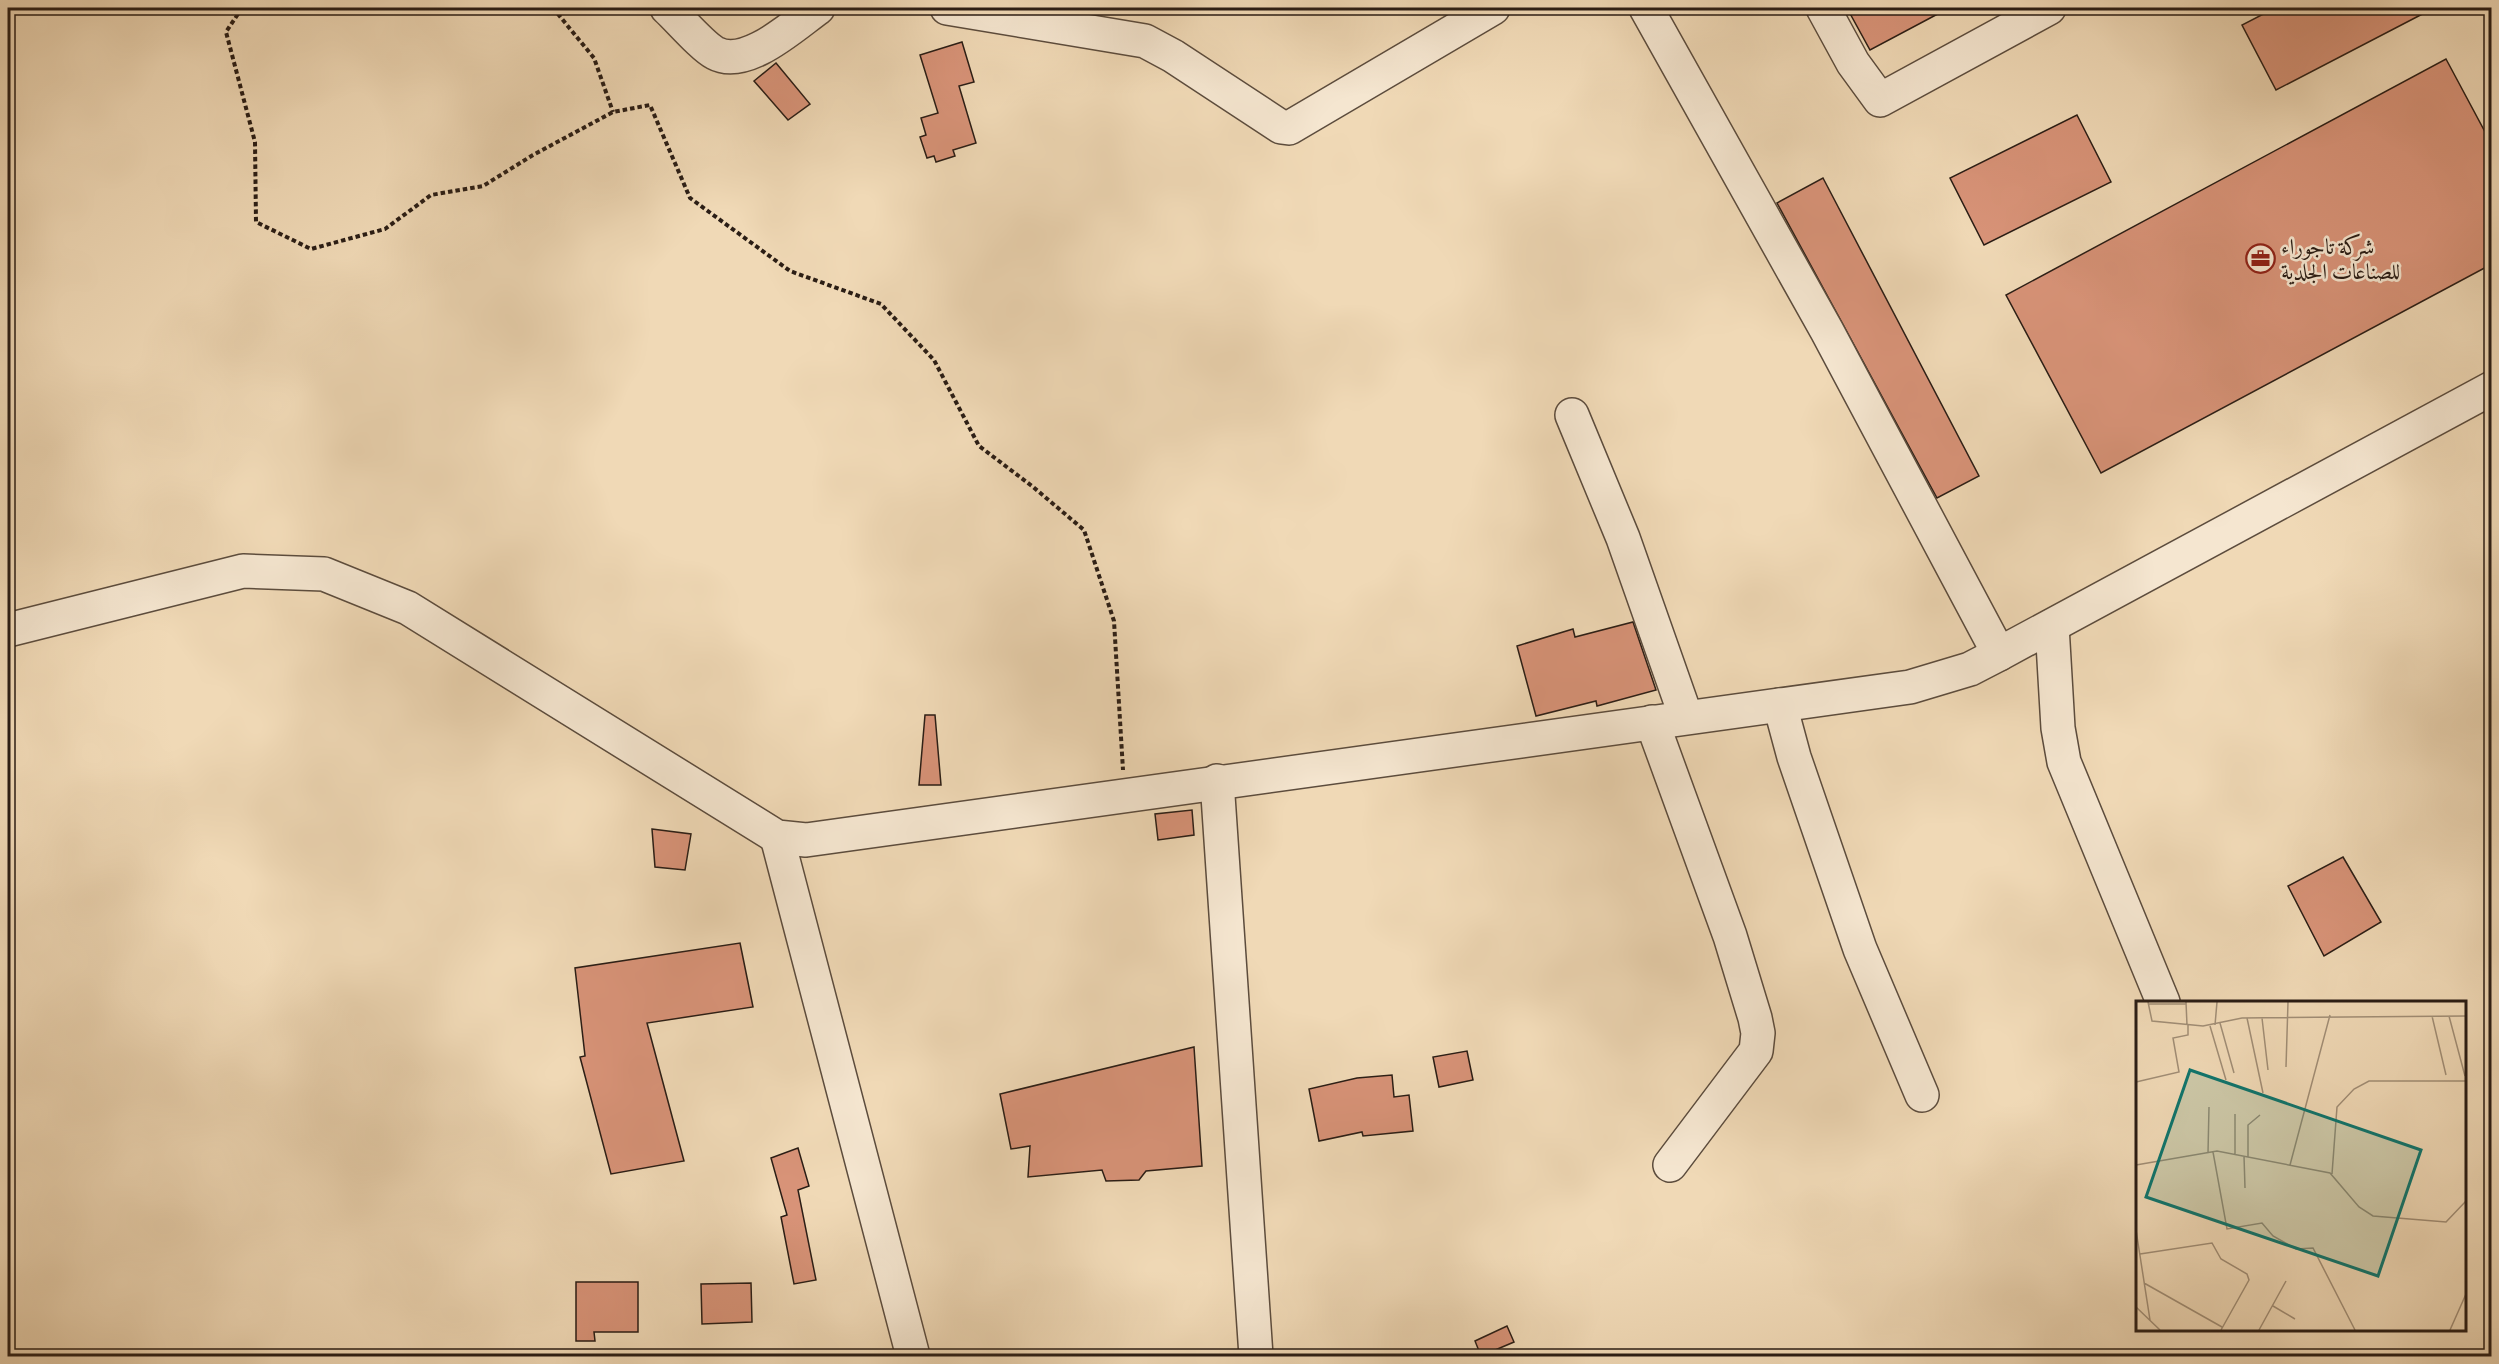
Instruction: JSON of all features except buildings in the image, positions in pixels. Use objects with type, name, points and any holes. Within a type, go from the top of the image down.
[{"type":"street","points":[[667,8],[715,53],[732,57],[760,50],[818,8]]},
{"type":"street","points":[[948,8],[1145,41],[1173,56],[1281,127],[1289,128],[1493,8]]},
{"type":"street","points":[[1646,8],[1827,331],[1999,654]]},
{"type":"street","points":[[1823,8],[1853,63],[1880,100],[2049,8]]},
{"type":"street","points":[[8,630],[243,571],[324,574],[408,608],[777,837],[806,840],[1217,781],[1910,687],[1970,669],[2492,388]]},
{"type":"street","points":[[1572,415],[1623,538],[1686,717]]},
{"type":"street","points":[[2052,626],[2058,728],[2064,762],[2163,1001]]},
{"type":"street","points":[[1780,705],[1794,757],[1860,949],[1922,1095]]},
{"type":"street","points":[[1652,722],[1730,936],[1758,1033],[1756,1051],[1670,1165]]},
{"type":"street","points":[[1217,781],[1256,1356]]},
{"type":"street","points":[[777,837],[913,1356]]},
{"type":"path","points":[[242,8],[226,32],[255,142],[256,222],[311,249],[386,229],[431,195],[483,186],[533,155],[613,112],[650,105],[690,198],[790,271],[881,304],[934,360],[979,446],[1032,486],[1084,530],[1114,621],[1122,737],[1123,795]]},
{"type":"path","points":[[553,8],[594,58],[613,112]]},
{"type":"place","name":"شركة تاجوراء للصناعات الجلدية","points":[[2260,259]]}]
